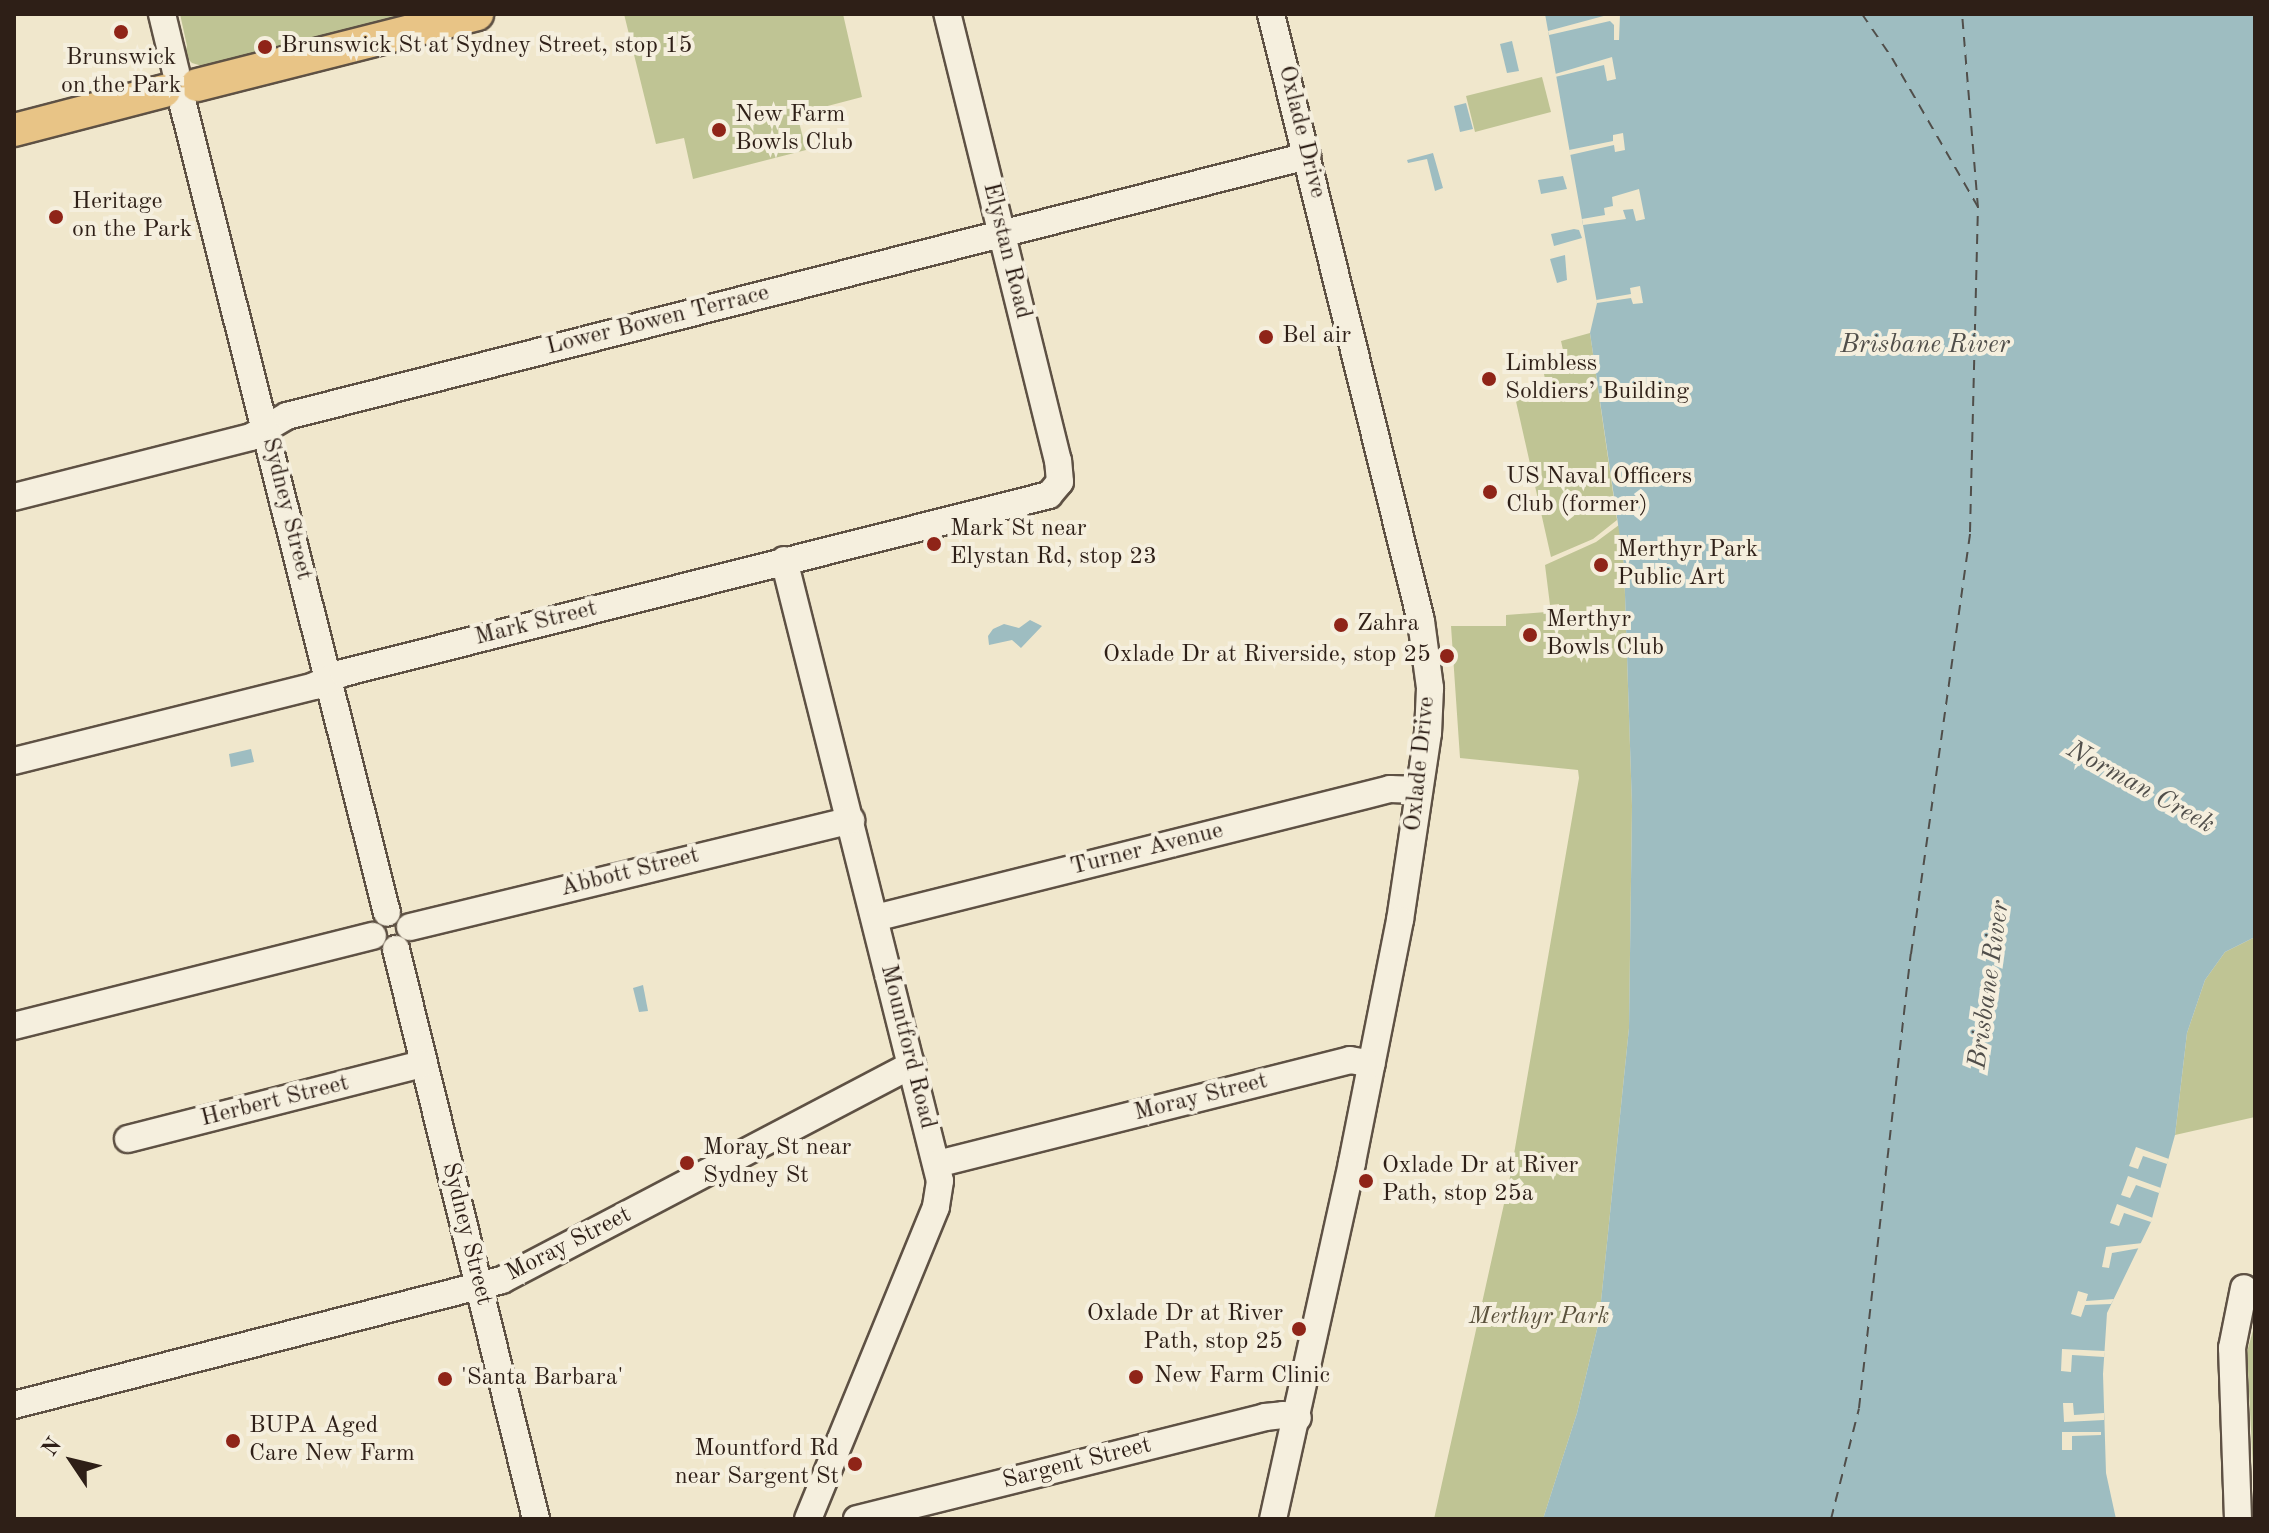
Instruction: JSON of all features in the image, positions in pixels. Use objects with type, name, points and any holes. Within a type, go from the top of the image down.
[{"type":"main road","points":[[14,130],[477,14]]},
{"type":"street","name":"Sydney Street","points":[[162,14],[387,913]]},
{"type":"street","name":"Elystan Road","points":[[947,14],[1058,461],[1060,475],[1056,488]]},
{"type":"street","name":"Oxlade Drive","points":[[1271,14],[1421,621],[1430,713],[1400,920],[1372,1064],[1298,1418],[1273,1519]]},
{"type":"street","name":"Lower Bowen Terrace","points":[[14,497],[251,437],[280,418],[324,406],[1307,156]]},
{"type":"street","name":"Mark Street","points":[[14,761],[314,686],[343,673],[784,560],[1037,500],[1056,488]]},
{"type":"street","name":"Mountford Road","points":[[784,560],[940,1181],[936,1207],[808,1519]]},
{"type":"street","name":"Turner Avenue","points":[[875,918],[1390,789],[1419,790]]},
{"type":"street","name":"Abbott Street","points":[[403,938],[851,820]]},
{"type":"street","points":[[387,913],[404,917],[403,938],[385,949],[373,936],[377,919],[387,913]]},
{"type":"street","points":[[14,1026],[373,936]]},
{"type":"street","name":"Sydney Street","points":[[403,938],[422,1064],[536,1519]]},
{"type":"street","name":"Moray Street","points":[[937,1164],[1350,1060],[1372,1064]]},
{"type":"street","name":"Herbert Street","points":[[128,1139],[422,1064]]},
{"type":"street","name":"Moray Street","points":[[14,1405],[479,1288],[540,1262],[912,1065]]},
{"type":"street","points":[[2238,1519],[2232,1348],[2244,1288]]},
{"type":"street","name":"Sargent Street","points":[[857,1519],[1265,1417],[1283,1415],[1298,1418]]},
{"type":"green space","points":[[180,14],[409,14],[202,66],[192,63],[184,55],[187,46]]},
{"type":"green space","points":[[624,14],[843,14],[862,97],[797,114],[806,150],[693,179],[684,138],[656,144]]},
{"type":"green space","points":[[1542,77],[1551,112],[1475,132],[1466,96]]},
{"type":"green space","points":[[1590,333],[1617,520],[1593,539],[1551,557],[1515,397],[1547,389],[1544,374],[1567,368],[1561,341]]},
{"type":"green space","name":"Merthyr Park","points":[[1619,525],[1624,565],[1632,806],[1629,1028],[1599,1321],[1577,1413],[1543,1519],[1434,1519],[1510,1177],[1579,778],[1578,770],[1460,758],[1451,626],[1506,626],[1506,615],[1559,611],[1559,604],[1550,605],[1545,565],[1596,542]]},
{"type":"green space","points":[[2255,937],[2255,1117],[2175,1135],[2187,1033],[2205,980],[2225,952]]},
{"type":"green space","points":[[2255,1323],[2255,1507],[2247,1352]]},
{"type":"water","name":"Brisbane River","points":[[1545,14],[2255,14],[2255,937],[2225,952],[2205,980],[2187,1033],[2175,1135],[2151,1222],[2107,1313],[2103,1374],[2106,1473],[2116,1519],[1543,1519],[1577,1413],[1599,1321],[1629,1028],[1632,806],[1624,565],[1590,333],[1597,303]]},
{"type":"water","points":[[1512,41],[1519,71],[1507,73],[1500,44]]},
{"type":"water","points":[[1466,103],[1473,129],[1460,132],[1454,106]]},
{"type":"water","points":[[1433,153],[1443,188],[1435,191],[1427,159],[1408,163],[1407,160]]},
{"type":"water","points":[[1563,176],[1567,189],[1541,194],[1538,180]]},
{"type":"water","points":[[1579,230],[1582,238],[1554,246],[1551,234]]},
{"type":"water","points":[[1565,255],[1567,280],[1557,283],[1550,259]]},
{"type":"water","points":[[1030,620],[1042,626],[1021,648],[1012,640],[989,645],[988,636],[993,629],[1004,624],[1019,628]]},
{"type":"water","points":[[251,749],[254,762],[231,767],[229,754]]},
{"type":"water","points":[[643,985],[648,1011],[639,1012],[633,988]]},
{"type":"pier","points":[[1620,14],[1619,40],[1614,40],[1614,25],[1610,21],[1549,35],[1548,31]]},
{"type":"pier","points":[[1612,57],[1616,79],[1607,81],[1604,65],[1555,77],[1555,74]]},
{"type":"pier","points":[[1623,133],[1625,150],[1615,152],[1614,145],[1570,155],[1569,150],[1613,141],[1613,135]]},
{"type":"pier","points":[[1639,189],[1645,219],[1636,221],[1633,209],[1623,210],[1626,219],[1583,225],[1582,219],[1605,215],[1604,208],[1613,206],[1612,197]]},
{"type":"pier","points":[[1640,286],[1643,303],[1633,304],[1631,298],[1597,303],[1596,300],[1631,294],[1630,288]]},
{"type":"pier","points":[[2136,1147],[2169,1159],[2167,1164],[2143,1156],[2138,1169],[2129,1166]]},
{"type":"pier","points":[[2128,1176],[2161,1188],[2159,1193],[2136,1185],[2130,1198],[2121,1195]]},
{"type":"pier","points":[[2117,1204],[2153,1218],[2151,1222],[2124,1213],[2119,1226],[2110,1223]]},
{"type":"pier","points":[[2143,1243],[2140,1248],[2112,1253],[2109,1268],[2102,1267],[2106,1247]]},
{"type":"pier","points":[[2078,1291],[2088,1294],[2086,1301],[2114,1299],[2111,1304],[2085,1305],[2081,1317],[2071,1314]]},
{"type":"pier","points":[[2062,1349],[2105,1351],[2104,1357],[2072,1355],[2071,1372],[2061,1371]]},
{"type":"pier","points":[[2063,1403],[2073,1403],[2074,1415],[2104,1413],[2104,1420],[2064,1422]]},
{"type":"pier","points":[[2062,1432],[2101,1432],[2101,1435],[2072,1436],[2072,1450],[2062,1450]]},
{"type":"ferry route","points":[[1862,14],[1892,58],[1978,207]]},
{"type":"ferry route","points":[[1831,1519],[1859,1408],[1911,954],[1970,532],[1978,208],[1962,14]]},
{"type":"place","name":"Brunswick on the Park","points":[[121,32]]},
{"type":"place","name":"Brunswick St at Sydney Street, stop 15","points":[[265,47]]},
{"type":"place","name":"New Farm Bowls Club","points":[[719,130]]},
{"type":"place","name":"Heritage on the Park","points":[[56,217]]},
{"type":"place","name":"Bel air","points":[[1266,337]]},
{"type":"place","name":"Limbless Soldiers’ Building","points":[[1489,379]]},
{"type":"place","name":"US Naval Officers Club (former)","points":[[1490,492]]},
{"type":"place","name":"Mark St near Elystan Rd, stop 23","points":[[934,544]]},
{"type":"place","name":"Merthyr Park Public Art","points":[[1601,565]]},
{"type":"place","name":"Zahra","points":[[1341,625]]},
{"type":"place","name":"Merthyr Bowls Club","points":[[1530,635]]},
{"type":"place","name":"Oxlade Dr at Riverside, stop 25","points":[[1447,656]]},
{"type":"place","name":"Moray St near Sydney St","points":[[687,1163]]},
{"type":"place","name":"Oxlade Dr at River Path, stop 25a","points":[[1366,1181]]},
{"type":"place","name":"Oxlade Dr at River Path, stop 25","points":[[1299,1329]]},
{"type":"place","name":"New Farm Clinic","points":[[1136,1377]]},
{"type":"place","name":"'Santa Barbara'","points":[[445,1379]]},
{"type":"place","name":"BUPA Aged Care New Farm","points":[[233,1441]]},
{"type":"place","name":"Mountford Rd near Sargent St","points":[[855,1464]]},
{"type":"water label","name":"Norman Creek","points":[[2140,788]]}]
